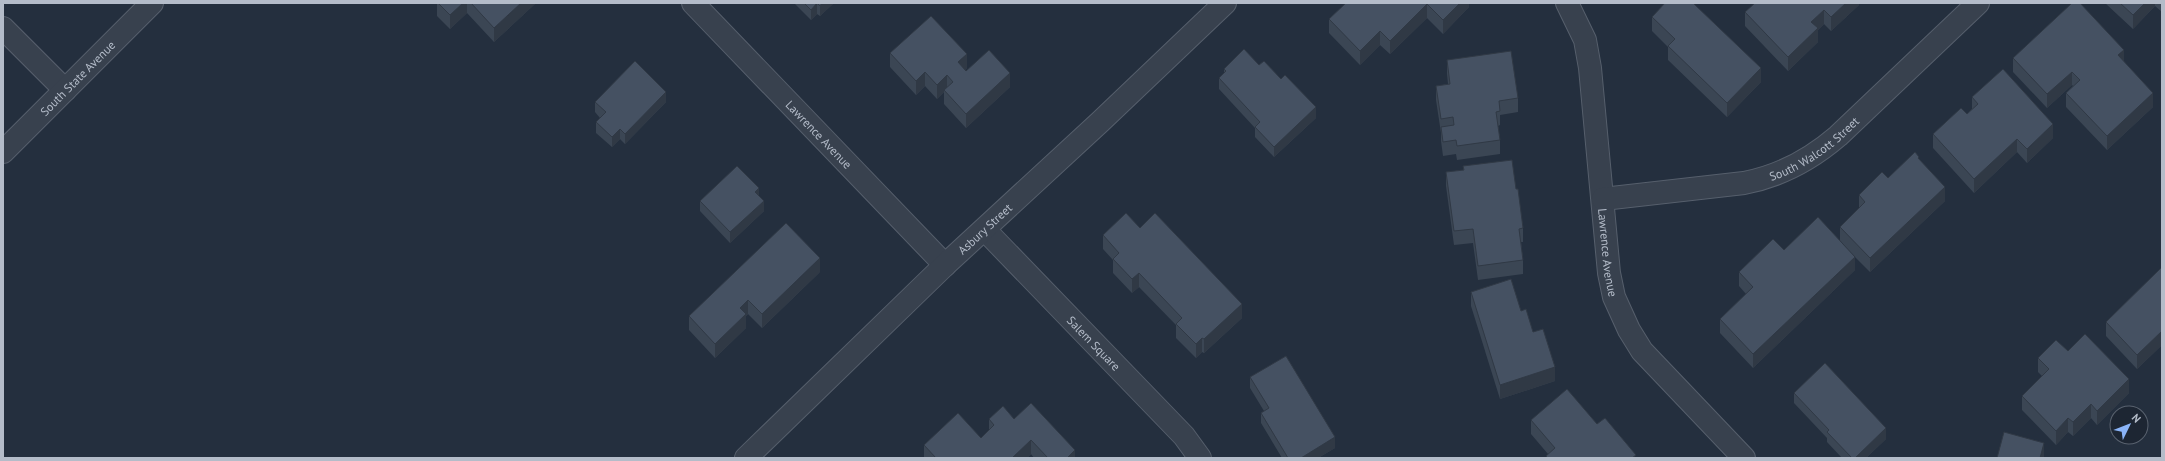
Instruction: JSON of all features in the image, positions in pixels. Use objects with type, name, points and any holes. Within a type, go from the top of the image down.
[{"type":"street","name":"South State Avenue","points":[[3,152],[152,3]]},
{"type":"street","name":"Lawrence Avenue","points":[[693,3],[944,265]]},
{"type":"street","name":"Asbury Street","points":[[746,458],[944,265],[985,230],[1225,3]]},
{"type":"street","name":"Lawrence Avenue","points":[[1568,3],[1585,40],[1590,68],[1609,273],[1614,297],[1629,330],[1642,351],[1744,458]]},
{"type":"street","name":"South Walcott Street","points":[[1603,199],[1744,183],[1767,178],[1799,164],[1820,151],[1838,136],[1978,3]]},
{"type":"street","points":[[3,28],[65,90]]},
{"type":"street","name":"Salem Square","points":[[985,230],[1184,436],[1200,458]]},
{"type":"building","points":[[438,3],[463,3],[450,15]]},
{"type":"building","points":[[471,3],[521,3],[494,28]]},
{"type":"building","points":[[804,3],[817,3],[811,10]]},
{"type":"building","points":[[1346,3],[1460,3],[1443,20],[1427,4],[1390,41],[1380,31],[1360,51],[1329,19]]},
{"type":"building","points":[[1665,3],[1693,3],[1761,68],[1727,103],[1668,46],[1675,39],[1652,17]]},
{"type":"building","points":[[1755,3],[1846,3],[1831,17],[1824,10],[1811,22],[1818,28],[1788,57],[1745,12]]},
{"type":"building","points":[[2072,3],[2080,3],[2124,50],[2118,55],[2153,93],[2107,136],[2066,93],[2080,80],[2072,72],[2047,94],[2013,58]]},
{"type":"building","points":[[2120,3],[2145,3],[2133,15]]},
{"type":"building","points":[[931,16],[967,54],[958,62],[966,71],[989,50],[1010,73],[966,114],[944,90],[953,82],[947,75],[937,85],[925,72],[916,81],[890,53]]},
{"type":"building","points":[[1244,49],[1259,65],[1264,61],[1281,79],[1285,75],[1316,107],[1274,147],[1255,127],[1260,122],[1219,78],[1226,71],[1224,69]]},
{"type":"building","points":[[1511,51],[1518,98],[1499,101],[1500,111],[1496,112],[1500,140],[1457,146],[1456,140],[1443,142],[1441,127],[1454,125],[1453,117],[1441,119],[1436,86],[1450,84],[1447,60]]},
{"type":"building","points":[[635,61],[666,92],[625,134],[620,129],[612,137],[596,122],[606,112],[595,102]]},
{"type":"building","points":[[2003,69],[2053,124],[2027,149],[2017,139],[1974,179],[1933,134],[1961,108],[1967,114],[1978,104],[1972,97]]},
{"type":"building","points":[[1915,152],[1919,157],[1918,158],[1945,187],[1870,258],[1840,227],[1865,202],[1859,195],[1882,172],[1888,178]]},
{"type":"building","points":[[1512,160],[1516,189],[1518,189],[1523,228],[1519,229],[1523,260],[1478,266],[1473,229],[1454,231],[1446,172],[1464,170],[1463,166]]},
{"type":"building","points":[[737,166],[759,188],[755,192],[764,201],[730,232],[700,201]]},
{"type":"building","points":[[1126,213],[1140,228],[1155,213],[1242,304],[1204,339],[1202,338],[1196,344],[1176,324],[1182,318],[1139,273],[1132,279],[1113,259],[1119,253],[1103,235]]},
{"type":"building","points":[[1818,217],[1855,257],[1753,354],[1720,319],[1753,287],[1739,272],[1773,239],[1784,250]]},
{"type":"building","points":[[786,223],[820,258],[762,314],[748,300],[740,308],[746,314],[715,344],[689,316]]},
{"type":"building","points":[[2162,267],[2162,331],[2137,355],[2106,322]]},
{"type":"building","points":[[1511,279],[1521,311],[1526,309],[1533,332],[1543,329],[1555,367],[1500,385],[1471,292]]},
{"type":"building","points":[[2085,334],[2129,379],[2097,411],[2091,404],[2073,422],[2068,418],[2056,431],[2022,396],[2049,369],[2038,358],[2056,340],[2068,351]]},
{"type":"building","points":[[1286,356],[1335,437],[1301,458],[1288,458],[1261,413],[1269,408],[1250,377]]},
{"type":"building","points":[[1825,363],[1886,428],[1855,458],[1852,458],[1827,432],[1829,430],[1794,393]]},
{"type":"building","points":[[1567,389],[1597,424],[1605,418],[1636,455],[1632,458],[1548,458],[1546,456],[1555,448],[1531,420]]},
{"type":"building","points":[[1031,403],[1075,450],[1067,458],[1048,458],[1031,440],[1012,458],[936,458],[924,445],[958,413],[981,438],[994,425],[989,419],[1003,406],[1014,419]]},
{"type":"building","points":[[2004,432],[2044,443],[2040,458],[1997,458]]}]
